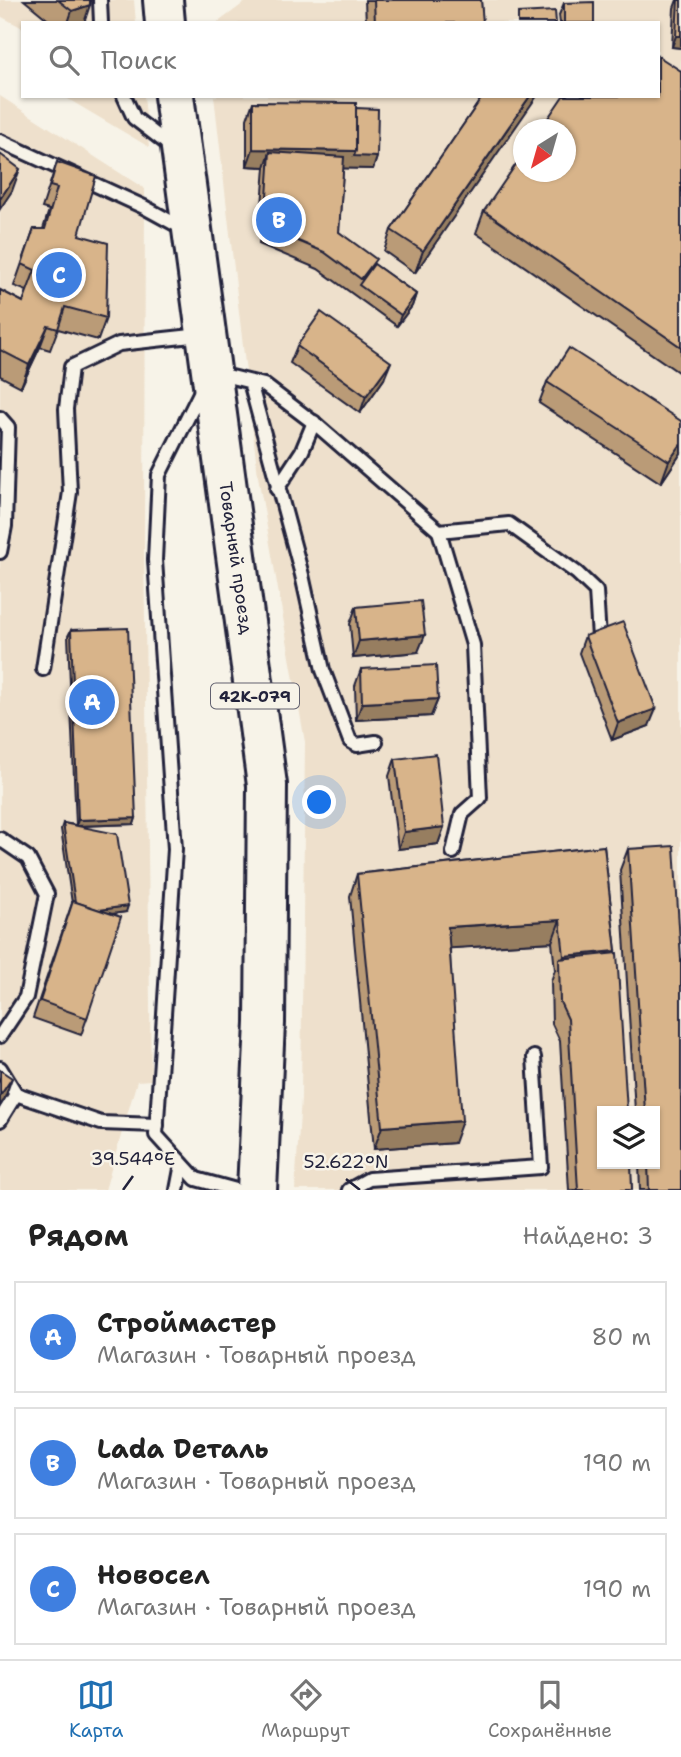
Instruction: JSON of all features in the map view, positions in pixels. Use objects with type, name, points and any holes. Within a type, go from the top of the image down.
[{"type":"main road","points":[[163,0],[166,21]]},
{"type":"main road","name":"Товарный проезд","points":[[174,98],[267,785],[265,1023],[257,1190]]},
{"type":"lane","points":[[100,0],[101,21]]},
{"type":"lane","points":[[125,98],[134,118],[181,154]]},
{"type":"lane","points":[[0,141],[144,207],[192,234]]},
{"type":"lane","points":[[43,669],[70,492],[66,409],[71,367],[119,344],[206,334]]},
{"type":"lane","points":[[236,1190],[195,1179],[156,1135],[175,849],[155,560],[159,475],[211,372],[264,385],[313,422],[439,531],[473,645],[480,798],[462,814],[453,852]]},
{"type":"lane","points":[[250,382],[302,575],[323,670],[350,741],[357,745],[376,742]]},
{"type":"lane","points":[[0,418],[8,427],[5,526],[0,552]]},
{"type":"lane","points":[[277,489],[302,451],[313,422]]},
{"type":"lane","points":[[439,531],[509,524],[577,573],[596,591],[598,638]]},
{"type":"lane","points":[[0,839],[28,858],[47,894],[26,998],[0,1037]]},
{"type":"lane","points":[[349,1190],[369,1179],[541,1167],[534,1057]]},
{"type":"lane","points":[[0,1068],[16,1094],[101,1123],[157,1125]]},
{"type":"lane","points":[[0,1120],[16,1094]]},
{"type":"lane","points":[[177,1190],[182,1164]]},
{"type":"shaded area","points":[[0,0],[134,0],[136,21],[21,21],[21,27],[0,16]]},
{"type":"shaded area","points":[[248,0],[681,0],[681,1190],[295,1190],[301,1098],[305,742],[258,476],[214,98],[660,98],[660,21],[220,21]]},
{"type":"shaded area","points":[[0,96],[145,189],[144,547],[151,1080],[137,1081],[105,1190],[0,1190]]},
{"type":"shaded area","points":[[66,98],[144,98],[149,147]]},
{"type":"building","points":[[58,0],[90,0],[90,5],[72,11]]},
{"type":"building","points":[[374,0],[481,0],[483,21],[375,21]]},
{"type":"building","points":[[678,0],[681,0],[681,36],[676,36]]},
{"type":"building","points":[[594,2],[594,21],[564,21],[564,3]]},
{"type":"building","points":[[555,11],[556,21],[518,21],[518,13]]},
{"type":"building","points":[[660,57],[681,71],[681,347],[484,211],[513,169],[513,182],[576,182],[576,119],[547,119],[562,98],[660,98]]},
{"type":"building","points":[[482,98],[529,98],[513,119],[423,251],[391,230]]},
{"type":"building","points":[[253,102],[356,103],[356,151],[253,149]]},
{"type":"building","points":[[356,108],[378,109],[377,157],[354,156]]},
{"type":"building","points":[[270,152],[344,157],[339,232],[376,259],[361,279],[324,252],[265,227]]},
{"type":"building","points":[[0,154],[20,169],[0,199]]},
{"type":"building","points":[[57,162],[96,176],[79,235],[108,243],[106,318],[65,307],[58,329],[48,326],[29,365],[0,350],[0,290],[23,302],[35,270],[22,264],[34,229],[45,229],[57,188],[50,186]]},
{"type":"building","points":[[374,264],[416,294],[401,315],[359,285]]},
{"type":"building","points":[[321,312],[391,362],[366,396],[297,346]]},
{"type":"building","points":[[569,348],[681,421],[681,444],[669,461],[547,382]]},
{"type":"building","points":[[421,601],[425,635],[359,641],[356,607]]},
{"type":"building","points":[[623,622],[656,709],[618,723],[585,636]]},
{"type":"building","points":[[128,628],[136,818],[78,820],[71,630]]},
{"type":"building","points":[[436,665],[438,699],[362,703],[361,669]]},
{"type":"building","points":[[436,754],[444,827],[404,832],[395,759]]},
{"type":"building","points":[[63,823],[117,834],[128,906],[99,910],[75,902]]},
{"type":"building","points":[[604,846],[616,951],[564,956],[560,920],[448,927],[462,1121],[382,1127],[357,874]]},
{"type":"building","points":[[674,846],[681,959],[681,1190],[649,1190],[648,1169],[660,1169],[660,1106],[645,1106],[628,849]]},
{"type":"building","points":[[73,901],[121,917],[87,1018],[40,1001]]},
{"type":"building","points":[[617,953],[627,1106],[597,1106],[597,1169],[631,1169],[632,1190],[578,1190],[568,1019],[560,1002],[559,959]]},
{"type":"building","points":[[0,1070],[12,1078],[0,1096]]},
{"type":"place","name":"Lada Dеталь","points":[[279,220]]},
{"type":"place","name":"Новосел","points":[[59,275]]},
{"type":"place","name":"Строймастер","points":[[92,702]]}]
